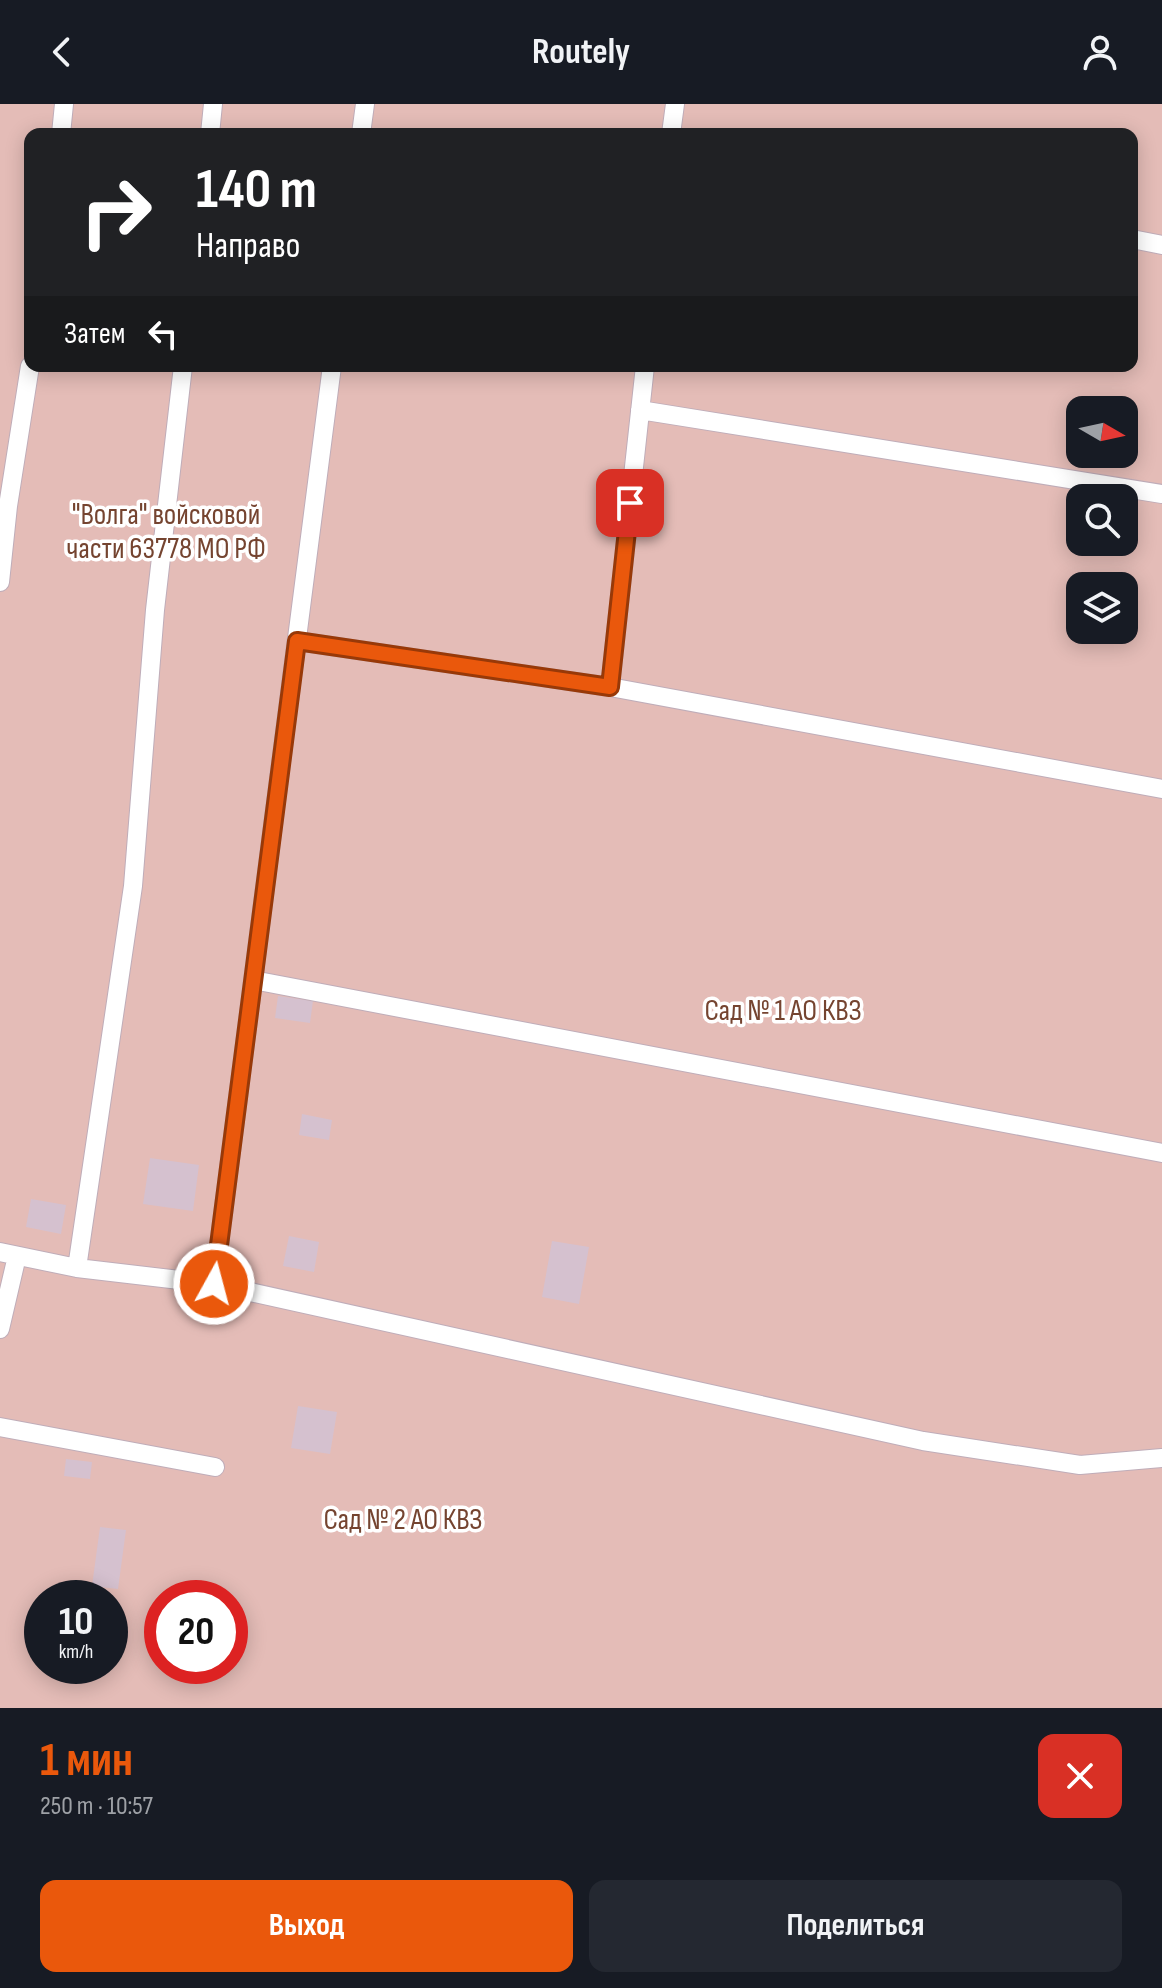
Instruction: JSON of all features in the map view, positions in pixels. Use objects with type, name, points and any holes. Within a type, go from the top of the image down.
[{"type":"lane","points":[[62,128],[64,104]]},
{"type":"lane","points":[[211,128],[213,104]]},
{"type":"lane","points":[[362,128],[365,104]]},
{"type":"lane","points":[[672,128],[675,104]]},
{"type":"lane","points":[[1138,240],[1162,245]]},
{"type":"lane","points":[[0,582],[8,506],[29,372]]},
{"type":"lane","points":[[77,1268],[133,886],[155,610],[182,372]]},
{"type":"lane","points":[[214,1284],[331,372]]},
{"type":"lane","points":[[610,687],[644,372]]},
{"type":"lane","points":[[640,410],[1162,494]]},
{"type":"lane","points":[[297,641],[610,687],[1162,789]]},
{"type":"lane","points":[[253,980],[1162,1153]]},
{"type":"lane","points":[[0,1329],[8,1254],[77,1268],[214,1284],[923,1441],[1080,1465],[1162,1458]]},
{"type":"lane","points":[[0,1427],[215,1467]]},
{"type":"green space","points":[[0,104],[1162,104],[1162,1708],[0,1708]]},
{"type":"building","points":[[278,996],[313,1001],[310,1023],[275,1018]]},
{"type":"building","points":[[302,1114],[332,1120],[329,1140],[299,1135]]},
{"type":"building","points":[[150,1158],[199,1165],[193,1211],[143,1204]]},
{"type":"building","points":[[31,1199],[66,1205],[61,1234],[26,1227]]},
{"type":"building","points":[[289,1236],[319,1242],[314,1272],[283,1266]]},
{"type":"building","points":[[552,1241],[589,1247],[579,1304],[542,1297]]},
{"type":"building","points":[[298,1406],[337,1412],[330,1454],[291,1448]]},
{"type":"building","points":[[66,1459],[92,1462],[90,1479],[64,1476]]},
{"type":"building","points":[[100,1527],[126,1530],[119,1580],[93,1580]]},
{"type":"route","points":[[214,1284],[297,641],[610,687],[630,503]]},
{"type":"park label","name":"\"Волга\" войсковой части 63778 МО РФ","points":[[166,531]]},
{"type":"park label","name":"Сад № 1 АО КВЗ","points":[[783,1010]]},
{"type":"park label","name":"Сад № 2 АО КВЗ","points":[[403,1519]]}]
